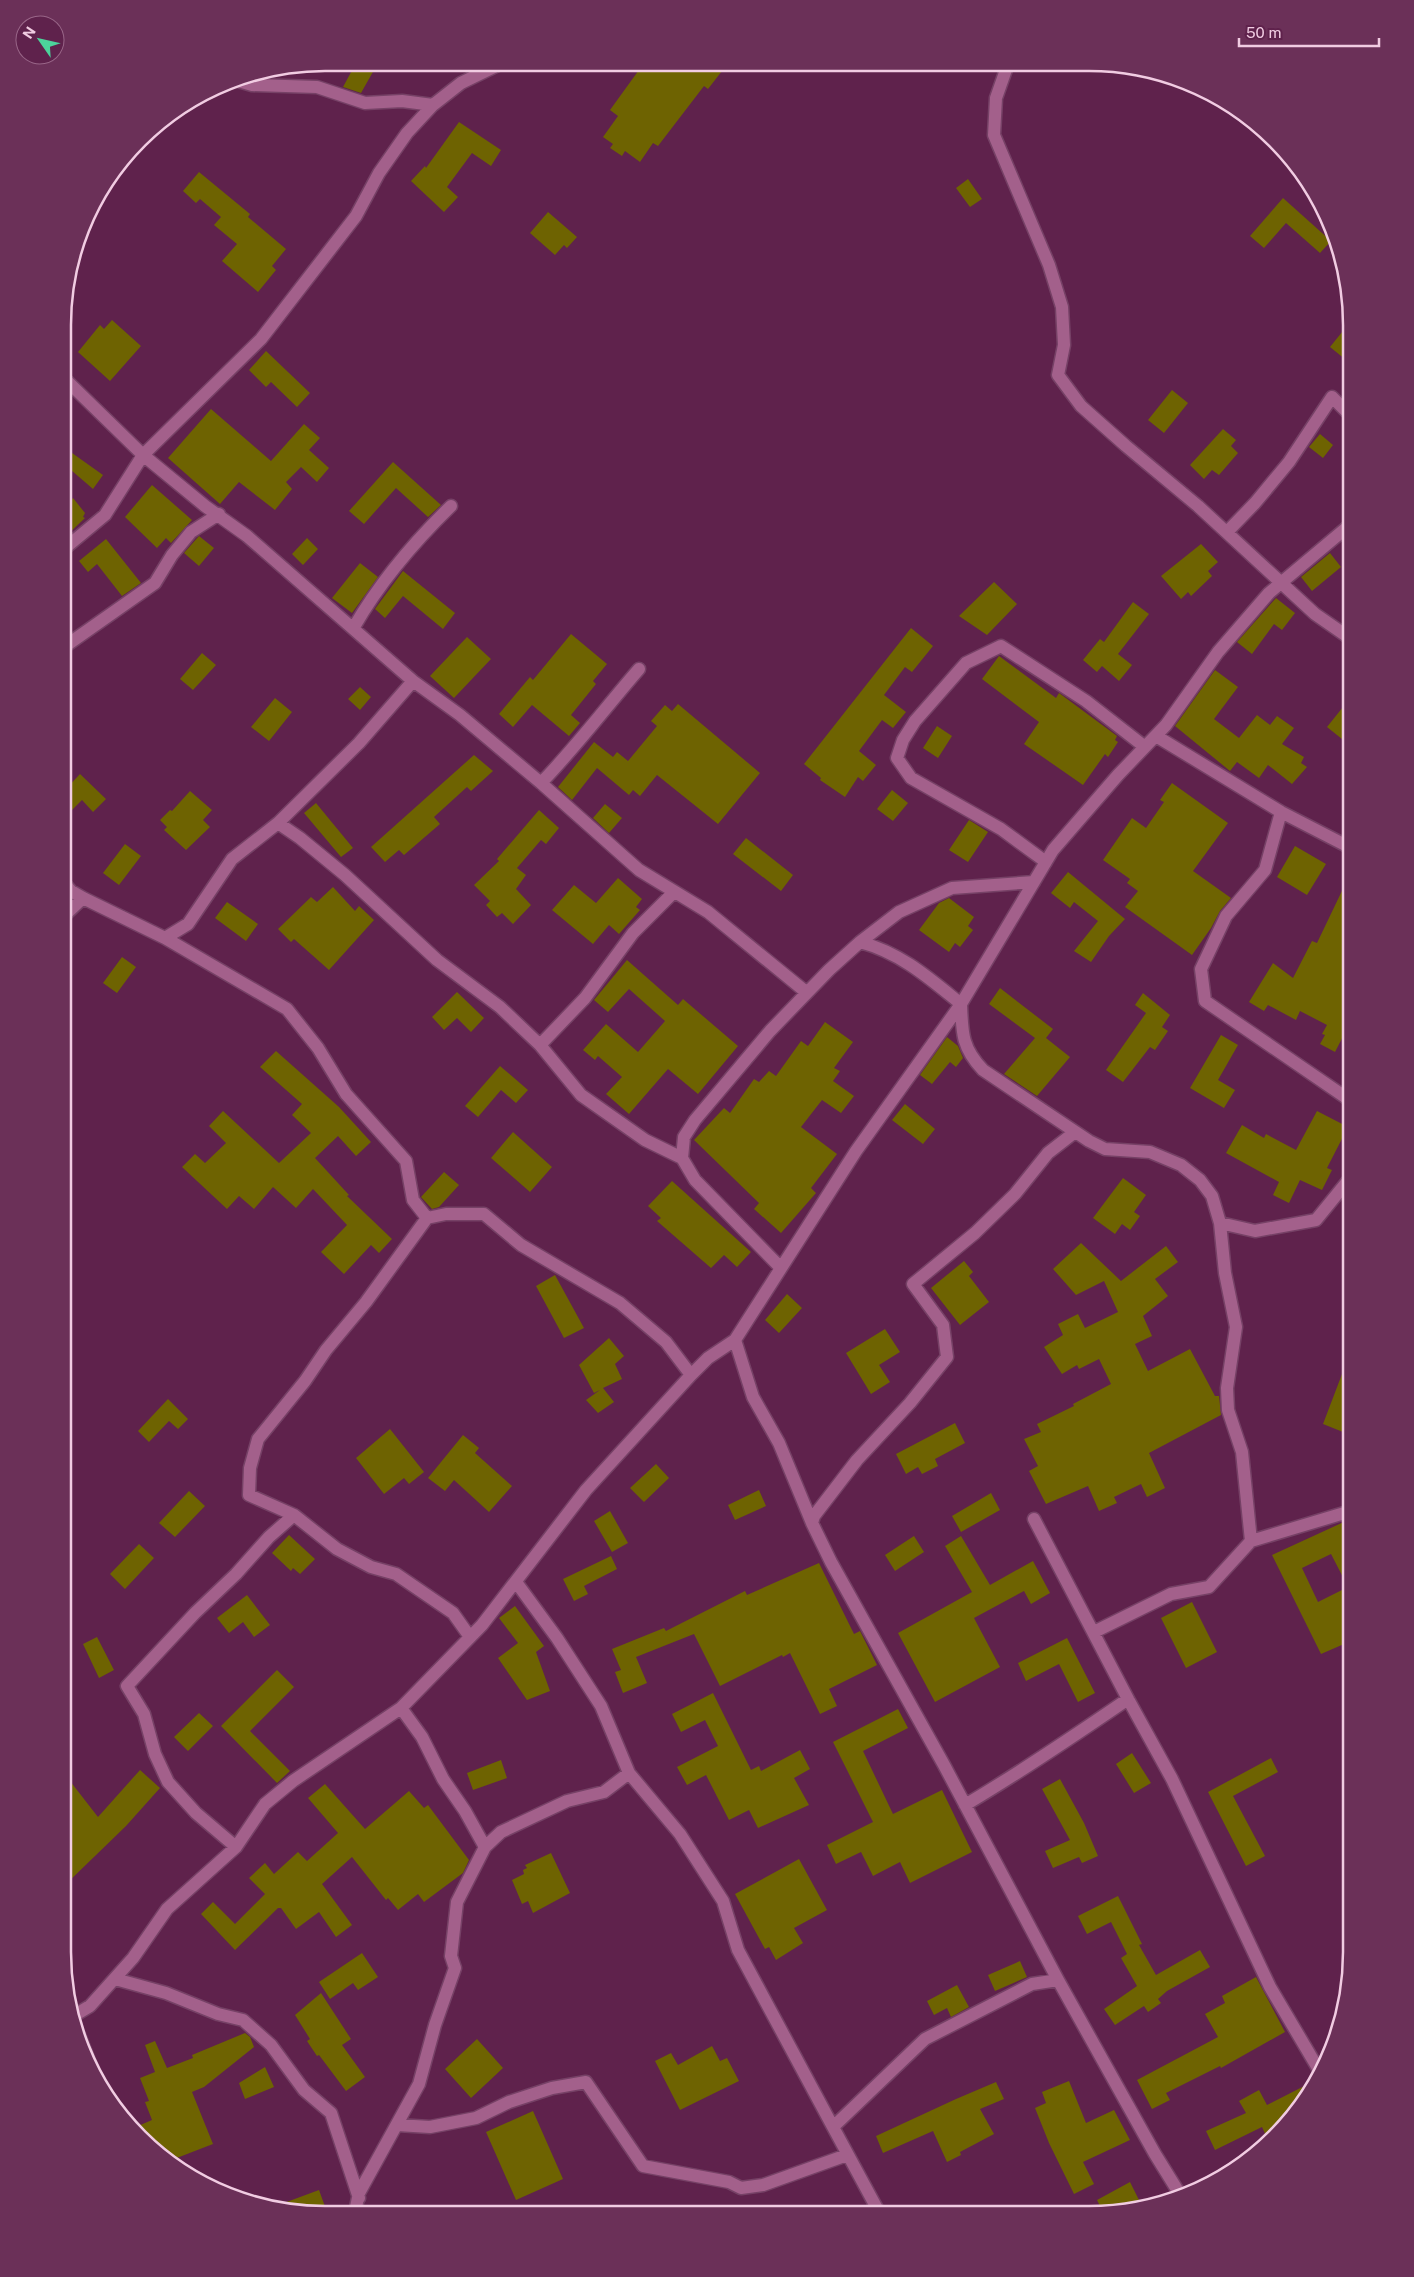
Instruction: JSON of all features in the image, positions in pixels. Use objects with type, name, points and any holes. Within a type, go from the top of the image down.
[{"type":"street","points":[[71,543],[105,515],[143,455],[261,340],[356,216],[380,173],[407,133],[433,105],[461,83],[486,71]]},
{"type":"street","points":[[1006,71],[996,98],[994,135],[1049,265],[1062,307],[1064,345],[1058,375],[1081,406],[1227,532],[1315,614],[1343,633]]},
{"type":"street","points":[[248,84],[317,87],[365,103],[402,101],[433,105]]},
{"type":"street","points":[[71,385],[143,455],[205,506],[219,514],[354,627],[413,681],[460,716],[541,783],[632,864],[673,893],[708,912],[806,992]]},
{"type":"street","points":[[1227,532],[1289,462],[1332,396],[1343,407]]},
{"type":"street","points":[[354,627],[368,602],[399,562],[451,506]]},
{"type":"street","points":[[71,642],[155,583],[172,555],[191,532],[219,514]]},
{"type":"street","points":[[79,2013],[90,2006],[133,1958],[167,1909],[236,1847],[265,1804],[293,1781],[401,1708],[470,1637],[516,1582],[586,1490],[691,1375],[708,1358],[735,1340],[856,1151],[961,1004],[1046,862],[1072,828],[1166,725],[1218,652],[1270,593],[1343,531]]},
{"type":"street","points":[[1046,862],[1001,829],[911,778],[897,758],[903,740],[916,721],[966,663],[1001,646],[1078,696],[1145,747]]},
{"type":"street","points":[[541,783],[572,752],[595,719],[640,669]]},
{"type":"street","points":[[165,938],[188,924],[232,859],[278,823],[359,743],[413,681]]},
{"type":"street","points":[[1156,736],[1281,812],[1343,844]]},
{"type":"street","points":[[1281,812],[1265,870],[1226,916],[1201,969],[1205,1000],[1343,1096]]},
{"type":"street","points":[[278,823],[337,869],[437,960],[500,1007],[540,1045],[581,1095],[645,1140],[682,1158],[695,1180],[780,1267]]},
{"type":"street","points":[[682,1158],[684,1137],[695,1120],[770,1031],[806,992],[860,942],[899,912],[952,888],[1034,882]]},
{"type":"street","points":[[71,891],[165,938],[287,1009],[318,1048],[346,1094],[406,1161],[412,1200],[427,1218]]},
{"type":"street","points":[[540,1045],[585,998],[633,933],[673,893]]},
{"type":"street","points":[[71,909],[83,898]]},
{"type":"street","points":[[860,942],[883,948],[918,970],[961,1004],[962,1037],[972,1059],[983,1070],[1075,1132],[1105,1149],[1150,1152],[1180,1165],[1200,1180],[1212,1196],[1220,1223],[1225,1273],[1236,1327],[1227,1388],[1228,1410],[1242,1452],[1251,1541]]},
{"type":"street","points":[[812,1523],[814,1516],[857,1460],[910,1404],[947,1357],[943,1325],[913,1284],[975,1233],[1015,1194],[1048,1153],[1075,1132]]},
{"type":"street","points":[[1220,1223],[1255,1232],[1316,1220],[1343,1187]]},
{"type":"street","points":[[470,1637],[453,1613],[396,1574],[371,1567],[337,1549],[294,1515],[249,1495],[250,1468],[258,1439],[305,1381],[326,1350],[366,1302],[427,1218],[446,1214],[484,1214],[521,1245],[620,1303],[666,1342],[691,1375]]},
{"type":"street","points":[[735,1340],[753,1397],[779,1443],[812,1523],[1058,1980],[1154,2154],[1177,2189]]},
{"type":"street","points":[[1094,1632],[1171,1594],[1209,1587],[1251,1541],[1343,1512]]},
{"type":"street","points":[[236,1847],[196,1813],[168,1782],[155,1754],[144,1714],[127,1686],[195,1613],[236,1574],[269,1537],[294,1515]]},
{"type":"street","points":[[1034,1518],[1128,1699],[1172,1779],[1270,1987],[1316,2065]]},
{"type":"street","points":[[516,1582],[557,1638],[601,1706],[629,1773],[680,1834],[723,1901],[738,1950],[876,2206]]},
{"type":"street","points":[[965,1805],[1025,1770],[1046,1752],[1128,1699]]},
{"type":"street","points":[[401,1708],[422,1737],[443,1779],[465,1811],[485,1847]]},
{"type":"street","points":[[356,2206],[359,2193],[419,2084],[435,2025],[455,1968],[451,1956],[457,1902],[485,1847],[501,1832],[567,1801],[604,1792],[629,1773]]},
{"type":"street","points":[[115,1979],[166,1993],[218,2014],[243,2020],[271,2045],[304,2090],[331,2113],[359,2193],[360,2206]]},
{"type":"street","points":[[833,2127],[925,2039],[1032,1984],[1058,1980]]},
{"type":"street","points":[[396,2125],[430,2127],[476,2118],[509,2102],[552,2088],[586,2082],[643,2166],[729,2182],[741,2188],[762,2185],[847,2155]]},
{"type":"building","points":[[352,71],[373,71],[361,93],[343,87]]},
{"type":"building","points":[[638,71],[722,71],[708,89],[704,86],[658,146],[653,143],[640,162],[625,151],[622,156],[610,148],[613,144],[603,137],[618,116],[610,110]]},
{"type":"building","points":[[459,122],[501,150],[491,166],[472,153],[447,187],[458,197],[444,212],[411,181],[425,166],[426,168]]},
{"type":"building","points":[[199,172],[250,214],[248,217],[286,249],[272,266],[276,270],[258,292],[222,261],[237,244],[214,225],[221,217],[200,199],[196,203],[183,191]]},
{"type":"building","points":[[968,179],[982,199],[970,207],[956,188]]},
{"type":"building","points":[[1283,198],[1326,237],[1329,243],[1320,253],[1286,223],[1264,248],[1250,236]]},
{"type":"building","points":[[548,212],[577,237],[567,248],[564,245],[555,255],[530,233]]},
{"type":"building","points":[[112,320],[141,346],[110,381],[78,352],[100,325],[104,329]]},
{"type":"building","points":[[1343,331],[1343,358],[1330,347]]},
{"type":"building","points":[[266,351],[310,393],[297,407],[271,382],[266,387],[249,370]]},
{"type":"building","points":[[1172,390],[1188,403],[1164,433],[1148,420]]},
{"type":"building","points":[[211,409],[271,461],[304,424],[320,438],[309,450],[329,468],[317,482],[301,467],[286,482],[292,489],[275,510],[239,482],[220,504],[168,458]]},
{"type":"building","points":[[1223,429],[1236,440],[1231,446],[1238,453],[1219,475],[1212,470],[1204,479],[1190,465]]},
{"type":"building","points":[[1320,434],[1333,445],[1323,458],[1309,447]]},
{"type":"building","points":[[71,452],[103,475],[93,489],[71,470]]},
{"type":"building","points":[[393,462],[441,505],[428,517],[396,488],[364,524],[349,511]]},
{"type":"building","points":[[152,485],[192,520],[171,543],[166,538],[157,548],[125,517]]},
{"type":"building","points":[[73,498],[85,513],[83,517],[85,518],[71,531],[71,500]]},
{"type":"building","points":[[199,536],[214,548],[199,566],[184,553]]},
{"type":"building","points":[[307,538],[318,549],[303,565],[292,554]]},
{"type":"building","points":[[106,539],[141,583],[122,596],[97,564],[88,572],[79,561]]},
{"type":"building","points":[[1201,544],[1218,562],[1208,571],[1212,576],[1191,596],[1188,592],[1181,599],[1161,576]]},
{"type":"building","points":[[1330,553],[1341,567],[1312,591],[1301,577]]},
{"type":"building","points":[[360,563],[378,577],[352,613],[332,598]]},
{"type":"building","points":[[403,571],[455,613],[443,629],[403,596],[385,618],[375,609]]},
{"type":"building","points":[[994,582],[1017,604],[987,635],[959,616]]},
{"type":"building","points":[[1276,598],[1295,613],[1282,630],[1274,624],[1252,654],[1237,642]]},
{"type":"building","points":[[1133,602],[1149,614],[1118,654],[1132,665],[1119,681],[1102,666],[1097,672],[1083,660],[1100,639],[1104,642]]},
{"type":"building","points":[[911,628],[933,646],[912,672],[905,667],[884,695],[906,712],[893,728],[882,720],[859,751],[876,765],[863,781],[858,777],[845,797],[820,780],[821,778],[804,764]]},
{"type":"building","points":[[571,634],[607,664],[593,681],[596,684],[571,715],[580,723],[569,736],[532,705],[513,727],[499,714],[530,677],[533,680]]},
{"type":"building","points":[[467,637],[491,659],[454,698],[430,676]]},
{"type":"building","points":[[202,653],[216,665],[193,690],[180,679]]},
{"type":"building","points":[[999,656],[1056,698],[1059,693],[1117,736],[1115,740],[1118,742],[1108,757],[1105,754],[1083,785],[1024,744],[1039,722],[982,679]]},
{"type":"building","points":[[1215,670],[1238,687],[1214,719],[1239,738],[1257,715],[1270,725],[1277,716],[1294,728],[1282,744],[1304,757],[1301,763],[1307,767],[1292,784],[1268,765],[1259,778],[1237,762],[1230,771],[1175,726]]},
{"type":"building","points":[[360,687],[371,697],[360,710],[348,699]]},
{"type":"building","points":[[275,698],[292,712],[269,741],[251,727]]},
{"type":"building","points":[[678,704],[760,773],[718,824],[657,775],[640,796],[633,790],[629,795],[597,768],[572,800],[558,787],[594,742],[613,757],[617,752],[628,761],[657,726],[651,721],[665,705],[672,711]]},
{"type":"building","points":[[1343,707],[1343,738],[1342,739],[1327,727]]},
{"type":"building","points":[[937,726],[952,736],[938,758],[923,748]]},
{"type":"building","points":[[474,755],[493,771],[471,791],[467,787],[434,817],[440,824],[404,855],[399,850],[385,862],[371,847]]},
{"type":"building","points":[[80,774],[106,799],[93,812],[82,800],[71,811],[71,784]]},
{"type":"building","points":[[1172,783],[1228,823],[1193,871],[1231,898],[1220,911],[1211,928],[1192,955],[1125,907],[1138,891],[1127,883],[1130,879],[1103,860],[1132,818],[1146,828],[1164,802],[1160,800]]},
{"type":"building","points":[[892,790],[908,803],[893,821],[877,809]]},
{"type":"building","points":[[190,791],[212,810],[203,820],[210,827],[186,850],[164,830],[167,827],[160,820],[170,810],[172,811]]},
{"type":"building","points":[[316,803],[353,848],[341,857],[304,813]]},
{"type":"building","points":[[605,804],[622,818],[609,833],[593,818]]},
{"type":"building","points":[[539,810],[559,828],[546,844],[541,840],[517,868],[526,875],[516,889],[531,905],[513,924],[502,913],[497,917],[486,905],[490,901],[474,885],[499,861],[497,859]]},
{"type":"building","points":[[969,820],[988,832],[968,862],[949,850]]},
{"type":"building","points":[[746,838],[793,875],[781,891],[733,854]]},
{"type":"building","points":[[125,844],[141,856],[119,885],[103,873]]},
{"type":"building","points":[[1295,846],[1326,864],[1307,895],[1277,877]]},
{"type":"building","points":[[1068,872],[1125,919],[1109,936],[1091,962],[1074,951],[1098,921],[1074,902],[1070,908],[1051,893]]},
{"type":"building","points":[[618,878],[642,899],[636,907],[640,910],[619,934],[609,925],[593,944],[552,910],[574,885],[596,903]]},
{"type":"building","points":[[333,887],[355,911],[359,906],[374,920],[329,970],[294,939],[291,942],[278,929],[311,897],[317,902]]},
{"type":"building","points":[[1343,889],[1343,1036],[1335,1052],[1320,1044],[1325,1035],[1322,1034],[1327,1025],[1300,1011],[1296,1020],[1268,1005],[1264,1011],[1249,1002],[1273,963],[1293,978],[1312,941],[1317,943]]},
{"type":"building","points":[[949,898],[974,917],[968,926],[973,930],[960,947],[955,943],[949,952],[919,930],[939,903]]},
{"type":"building","points":[[227,902],[258,924],[246,941],[215,918]]},
{"type":"building","points":[[122,957],[136,967],[117,993],[103,983]]},
{"type":"building","points":[[627,960],[678,1005],[683,999],[738,1046],[698,1094],[668,1069],[629,1114],[606,1094],[622,1077],[598,1056],[595,1060],[583,1050],[606,1024],[638,1052],[665,1021],[629,989],[608,1012],[594,1000]]},
{"type":"building","points":[[1000,988],[1053,1029],[1046,1038],[1070,1057],[1037,1096],[1004,1074],[1035,1038],[989,1004]]},
{"type":"building","points":[[457,992],[484,1018],[471,1032],[457,1018],[444,1030],[432,1017]]},
{"type":"building","points":[[1143,993],[1170,1015],[1162,1027],[1168,1031],[1155,1050],[1150,1047],[1123,1082],[1106,1070],[1146,1013],[1135,1005]]},
{"type":"building","points":[[825,1022],[853,1042],[834,1068],[840,1071],[833,1081],[854,1096],[841,1113],[822,1100],[801,1127],[837,1154],[811,1188],[816,1193],[781,1233],[754,1209],[759,1203],[694,1140],[724,1108],[730,1113],[754,1079],[759,1082],[769,1071],[776,1076],[801,1041],[808,1046]]},
{"type":"building","points":[[1221,1035],[1238,1045],[1218,1080],[1235,1090],[1224,1108],[1190,1088]]},
{"type":"building","points":[[947,1037],[958,1046],[963,1058],[956,1067],[950,1062],[932,1084],[920,1075]]},
{"type":"building","points":[[276,1051],[339,1107],[371,1142],[356,1156],[338,1136],[315,1158],[349,1195],[347,1196],[392,1239],[379,1253],[371,1245],[344,1274],[321,1252],[347,1225],[313,1189],[296,1208],[273,1187],[254,1209],[239,1196],[227,1209],[182,1167],[195,1154],[205,1163],[226,1143],[209,1126],[223,1111],[279,1163],[311,1133],[292,1115],[302,1104],[260,1067]]},
{"type":"building","points":[[500,1066],[528,1090],[516,1103],[501,1090],[478,1117],[465,1106]]},
{"type":"building","points":[[905,1104],[935,1129],[923,1144],[892,1120]]},
{"type":"building","points":[[1317,1111],[1343,1124],[1343,1137],[1327,1168],[1332,1170],[1322,1190],[1300,1180],[1289,1203],[1273,1195],[1279,1182],[1226,1153],[1242,1125],[1264,1138],[1266,1134],[1296,1150]]},
{"type":"building","points":[[513,1132],[552,1167],[530,1192],[491,1158]]},
{"type":"building","points":[[444,1172],[459,1185],[439,1207],[432,1209],[421,1197]]},
{"type":"building","points":[[1123,1178],[1146,1195],[1134,1212],[1140,1216],[1130,1230],[1122,1224],[1115,1234],[1093,1218]]},
{"type":"building","points":[[672,1181],[751,1252],[737,1267],[724,1255],[711,1268],[657,1221],[661,1218],[648,1206]]},
{"type":"building","points":[[1081,1243],[1121,1281],[1166,1246],[1178,1262],[1155,1279],[1168,1296],[1143,1316],[1152,1336],[1135,1344],[1148,1371],[1190,1349],[1215,1396],[1219,1396],[1221,1415],[1149,1453],[1165,1488],[1147,1497],[1141,1484],[1114,1497],[1117,1503],[1099,1511],[1088,1486],[1046,1504],[1029,1471],[1038,1466],[1024,1439],[1041,1432],[1037,1424],[1074,1406],[1073,1404],[1111,1384],[1099,1359],[1079,1369],[1077,1365],[1062,1374],[1044,1347],[1063,1335],[1058,1324],[1078,1314],[1085,1328],[1118,1312],[1104,1281],[1076,1295],[1053,1269]]},
{"type":"building","points":[[964,1261],[973,1272],[969,1276],[989,1302],[960,1325],[931,1288]]},
{"type":"building","points":[[555,1275],[584,1328],[564,1338],[536,1286]]},
{"type":"building","points":[[787,1294],[802,1308],[779,1333],[765,1320]]},
{"type":"building","points":[[885,1329],[900,1352],[879,1365],[890,1382],[871,1394],[846,1353]]},
{"type":"building","points":[[609,1338],[624,1356],[615,1364],[622,1379],[603,1388],[614,1402],[598,1413],[586,1400],[600,1390],[594,1393],[579,1365]]},
{"type":"building","points":[[1343,1371],[1343,1432],[1323,1424]]},
{"type":"building","points":[[168,1399],[188,1419],[178,1429],[169,1421],[149,1442],[138,1431]]},
{"type":"building","points":[[955,1423],[965,1443],[935,1459],[938,1466],[922,1474],[918,1467],[906,1474],[896,1454]]},
{"type":"building","points":[[390,1429],[424,1472],[409,1484],[404,1478],[384,1494],[356,1458]]},
{"type":"building","points":[[463,1435],[479,1448],[475,1453],[512,1486],[489,1512],[454,1480],[445,1491],[428,1478]]},
{"type":"building","points":[[656,1464],[669,1478],[644,1502],[630,1488]]},
{"type":"building","points":[[759,1490],[766,1506],[735,1520],[728,1505]]},
{"type":"building","points":[[189,1491],[205,1506],[175,1537],[159,1523]]},
{"type":"building","points":[[991,1493],[1000,1510],[961,1532],[952,1516]]},
{"type":"building","points":[[610,1511],[628,1543],[612,1552],[594,1521]]},
{"type":"building","points":[[1343,1522],[1343,1577],[1331,1554],[1302,1568],[1318,1602],[1343,1590],[1343,1644],[1321,1654],[1272,1555]]},
{"type":"building","points":[[289,1535],[315,1559],[300,1574],[293,1568],[291,1571],[272,1553]]},
{"type":"building","points":[[914,1536],[924,1552],[895,1571],[885,1555]]},
{"type":"building","points":[[961,1536],[990,1585],[1033,1561],[1050,1593],[1031,1604],[1024,1591],[974,1618],[1000,1667],[935,1702],[898,1633],[972,1592],[945,1546]]},
{"type":"building","points":[[139,1544],[154,1558],[125,1589],[110,1574]]},
{"type":"building","points":[[611,1556],[617,1569],[584,1586],[588,1594],[574,1601],[563,1579]]},
{"type":"building","points":[[819,1563],[854,1634],[860,1631],[877,1665],[829,1689],[837,1706],[820,1714],[790,1653],[783,1657],[782,1655],[720,1686],[694,1634],[636,1657],[647,1683],[623,1693],[615,1672],[621,1670],[612,1649],[664,1628],[666,1631],[745,1591],[747,1595]]},
{"type":"building","points":[[247,1595],[270,1625],[254,1637],[243,1622],[229,1633],[217,1618]]},
{"type":"building","points":[[1192,1602],[1217,1652],[1186,1668],[1161,1618]]},
{"type":"building","points":[[515,1606],[544,1646],[536,1652],[550,1691],[527,1700],[498,1658],[518,1643],[499,1618]]},
{"type":"building","points":[[97,1637],[114,1670],[99,1678],[83,1644]]},
{"type":"building","points":[[1067,1638],[1095,1693],[1078,1702],[1059,1664],[1026,1681],[1018,1663]]},
{"type":"building","points":[[277,1670],[294,1687],[250,1731],[290,1771],[277,1783],[221,1726]]},
{"type":"building","points":[[713,1693],[751,1770],[759,1766],[761,1771],[800,1750],[810,1769],[794,1778],[809,1805],[758,1828],[749,1810],[729,1820],[706,1775],[687,1785],[677,1767],[718,1746],[705,1720],[681,1732],[672,1714]]},
{"type":"building","points":[[898,1709],[908,1728],[863,1751],[893,1814],[942,1790],[972,1852],[910,1883],[900,1862],[873,1876],[861,1852],[836,1864],[827,1845],[873,1822],[833,1742]]},
{"type":"building","points":[[199,1713],[213,1726],[188,1751],[174,1737]]},
{"type":"building","points":[[1132,1753],[1151,1783],[1134,1793],[1116,1764]]},
{"type":"building","points":[[1271,1758],[1278,1772],[1233,1796],[1265,1856],[1246,1866],[1208,1792]]},
{"type":"building","points":[[501,1760],[507,1778],[473,1790],[467,1773]]},
{"type":"building","points":[[140,1770],[160,1788],[126,1826],[71,1879],[71,1782],[98,1817]]},
{"type":"building","points":[[1060,1779],[1084,1823],[1098,1856],[1082,1863],[1079,1857],[1053,1868],[1045,1851],[1070,1840],[1042,1789]]},
{"type":"building","points":[[325,1784],[365,1829],[409,1791],[424,1808],[428,1805],[469,1860],[463,1873],[424,1902],[418,1894],[398,1910],[388,1898],[386,1900],[352,1857],[322,1884],[352,1925],[336,1937],[319,1912],[296,1929],[281,1908],[278,1908],[235,1950],[201,1914],[213,1902],[235,1924],[265,1894],[249,1878],[265,1863],[274,1874],[298,1852],[307,1861],[338,1833],[308,1798]]},
{"type":"building","points":[[551,1853],[570,1893],[533,1913],[528,1901],[522,1904],[512,1880],[524,1874],[523,1870],[527,1868],[525,1865]]},
{"type":"building","points":[[799,1859],[827,1910],[794,1928],[803,1943],[776,1960],[769,1947],[765,1949],[735,1894]]},
{"type":"building","points":[[1118,1896],[1142,1944],[1139,1945],[1156,1975],[1200,1950],[1210,1967],[1167,1991],[1158,1999],[1161,2003],[1148,2012],[1144,2006],[1115,2025],[1104,2009],[1137,1986],[1121,1958],[1127,1954],[1111,1922],[1087,1934],[1078,1916]]},
{"type":"building","points":[[362,1953],[378,1977],[358,1990],[353,1983],[330,1999],[319,1982]]},
{"type":"building","points":[[1020,1961],[1027,1977],[995,1991],[988,1975]]},
{"type":"building","points":[[1256,1977],[1285,2032],[1221,2068],[1220,2066],[1166,2093],[1170,2100],[1152,2109],[1137,2080],[1218,2037],[1205,2014],[1225,2003],[1222,1996]]},
{"type":"building","points":[[957,1985],[969,2007],[951,2017],[947,2008],[934,2015],[927,2001]]},
{"type":"building","points":[[321,1993],[351,2039],[342,2045],[365,2077],[346,2091],[319,2055],[317,2056],[307,2041],[310,2039],[295,2015]]},
{"type":"building","points":[[245,2033],[250,2037],[254,2047],[204,2087],[192,2092],[213,2144],[177,2158],[158,2143],[140,2125],[152,2120],[145,2102],[149,2101],[140,2078],[155,2072],[145,2045],[155,2041],[167,2068],[193,2058],[192,2055]]},
{"type":"building","points":[[477,2039],[503,2068],[471,2098],[445,2069]]},
{"type":"building","points":[[712,2046],[720,2061],[727,2058],[739,2081],[680,2110],[655,2061],[671,2053],[678,2065]]},
{"type":"building","points":[[265,2067],[274,2087],[245,2099],[239,2083]]},
{"type":"building","points":[[1069,2081],[1086,2123],[1114,2110],[1130,2140],[1083,2162],[1094,2184],[1074,2194],[1049,2143],[1035,2108],[1046,2103],[1042,2092]]},
{"type":"building","points":[[996,2082],[1004,2099],[980,2109],[994,2134],[960,2152],[961,2155],[947,2162],[933,2131],[883,2153],[876,2136]]},
{"type":"building","points":[[1305,2086],[1280,2119],[1265,2134],[1262,2127],[1215,2150],[1206,2131],[1246,2113],[1239,2101],[1259,2090],[1267,2105]]},
{"type":"building","points":[[533,2111],[563,2179],[516,2200],[486,2132]]},
{"type":"building","points":[[1130,2182],[1139,2200],[1122,2204],[1100,2205],[1097,2200]]},
{"type":"building","points":[[319,2190],[325,2206],[292,2204],[285,2203]]}]
